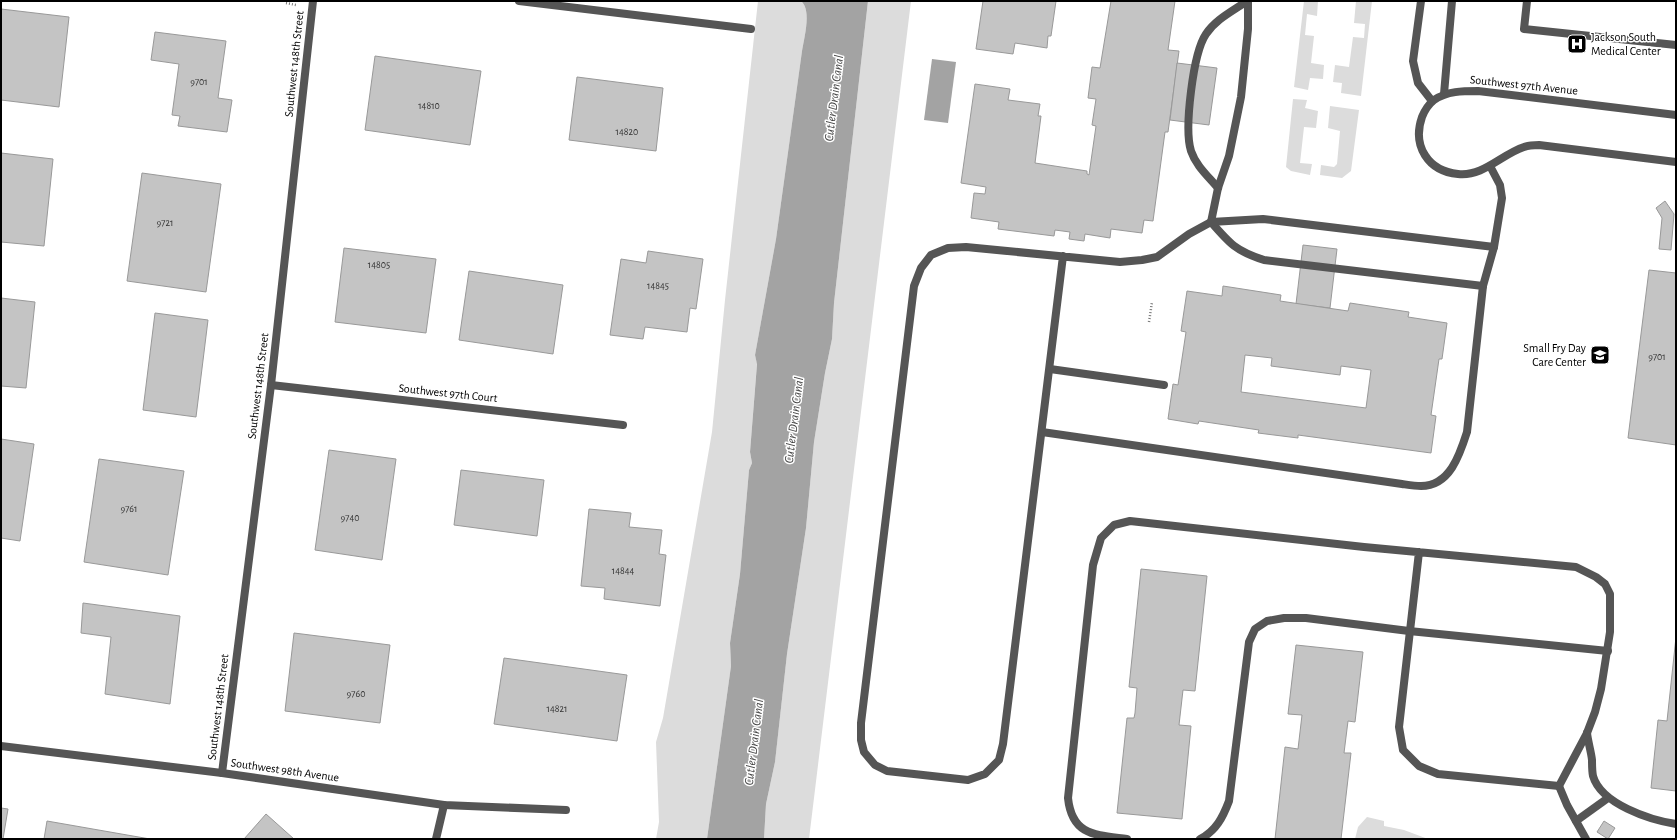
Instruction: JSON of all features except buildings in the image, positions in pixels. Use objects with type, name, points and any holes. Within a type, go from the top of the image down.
[{"type":"street","name":"Southwest 148th Street","points":[[222,773],[271,384],[313,1]]},
{"type":"street","points":[[519,1],[751,29]]},
{"type":"street","points":[[1218,188],[1198,165],[1191,151],[1188,126],[1198,51],[1206,34],[1217,21],[1247,1]]},
{"type":"street","points":[[1211,222],[1218,188],[1229,156],[1241,97],[1248,29],[1247,1]]},
{"type":"street","points":[[1421,1],[1413,61],[1418,84],[1432,101]]},
{"type":"street","points":[[1444,94],[1452,1]]},
{"type":"street","points":[[1527,1],[1524,29],[1676,45]]},
{"type":"street","name":"Southwest 97th Avenue","points":[[1676,115],[1478,90],[1460,91],[1444,94],[1432,101],[1424,112],[1418,139],[1422,151],[1430,163],[1443,172],[1459,175],[1475,173],[1525,146],[1540,145],[1676,162]]},
{"type":"street","points":[[1042,432],[1402,484],[1422,486],[1433,484],[1444,477],[1454,465],[1467,432],[1483,286],[1494,247],[1502,198],[1500,185],[1490,166]]},
{"type":"street","points":[[1063,256],[1003,744],[998,760],[985,774],[968,780],[887,771],[875,765],[864,752],[860,740],[860,723],[914,286],[921,268],[931,256],[948,248],[966,247],[1063,256],[1120,262],[1142,260],[1157,257],[1189,234],[1211,222],[1263,219],[1494,247]]},
{"type":"street","points":[[1211,222],[1227,241],[1244,253],[1264,260],[1483,286]]},
{"type":"street","points":[[1050,369],[1164,385]]},
{"type":"street","name":"Southwest 97th Court","points":[[271,384],[623,425]]},
{"type":"street","points":[[1127,839],[1093,834],[1080,827],[1070,813],[1068,798],[1093,565],[1101,538],[1114,525],[1130,521],[1576,568],[1587,572],[1605,584],[1610,594],[1608,651],[1601,690],[1595,712],[1587,733],[1559,786]]},
{"type":"street","points":[[1419,552],[1399,727],[1403,750],[1419,766],[1438,774],[1559,786]]},
{"type":"street","points":[[1200,839],[1208,835],[1223,818],[1229,801],[1249,642],[1256,629],[1267,621],[1284,618],[1306,618],[1410,631],[1608,651]]},
{"type":"street","points":[[1587,733],[1592,759],[1593,776],[1608,798],[1645,816],[1676,824]]},
{"type":"street","name":"Southwest 98th Avenue","points":[[1,746],[222,773],[444,805],[566,810]]},
{"type":"street","points":[[1559,786],[1586,839]]},
{"type":"street","points":[[1576,820],[1608,798]]},
{"type":"street","points":[[436,839],[444,805]]},
{"type":"path","points":[[1149,322],[1152,302]]},
{"type":"shaded area","points":[[758,1],[801,1],[804,5],[807,17],[776,239],[755,355],[757,363],[750,452],[752,463],[749,470],[740,574],[730,643],[731,666],[707,839],[656,839],[659,822],[656,742],[663,718],[712,432]]},
{"type":"shaded area","points":[[868,1],[911,1],[809,839],[764,839],[766,804],[775,762],[787,654],[806,528],[814,442],[832,339],[834,303]]},
{"type":"shaded area","points":[[1304,1],[1318,1],[1317,16],[1307,14],[1305,35],[1314,36],[1311,63],[1324,65],[1323,79],[1310,78],[1308,90],[1294,87]]},
{"type":"shaded area","points":[[1356,1],[1372,1],[1361,96],[1341,93],[1342,83],[1333,82],[1335,65],[1349,67],[1353,37],[1364,38],[1365,24],[1354,23]]},
{"type":"shaded area","points":[[1293,99],[1307,100],[1305,108],[1318,111],[1316,128],[1304,127],[1300,163],[1312,164],[1310,175],[1291,171],[1286,167]]},
{"type":"shaded area","points":[[1330,106],[1359,110],[1351,171],[1342,178],[1320,175],[1321,165],[1334,167],[1337,164],[1340,131],[1328,128]]},
{"type":"shaded area","points":[[1367,817],[1384,821],[1384,826],[1404,830],[1428,839],[1355,839],[1358,827]]},
{"type":"water","name":"Cutler Drain Canal","points":[[801,1],[868,1],[834,303],[832,339],[814,442],[806,528],[787,654],[775,762],[766,804],[764,839],[707,839],[731,666],[730,643],[740,574],[749,470],[752,463],[750,452],[757,364],[755,355],[776,239],[807,17],[804,5]]},
{"type":"water","points":[[932,59],[956,62],[948,123],[924,120]]},
{"type":"place","name":"Jackson South Medical Center","points":[[1577,44]]},
{"type":"place","name":"Small Fry Day Care Center","points":[[1600,355]]}]
